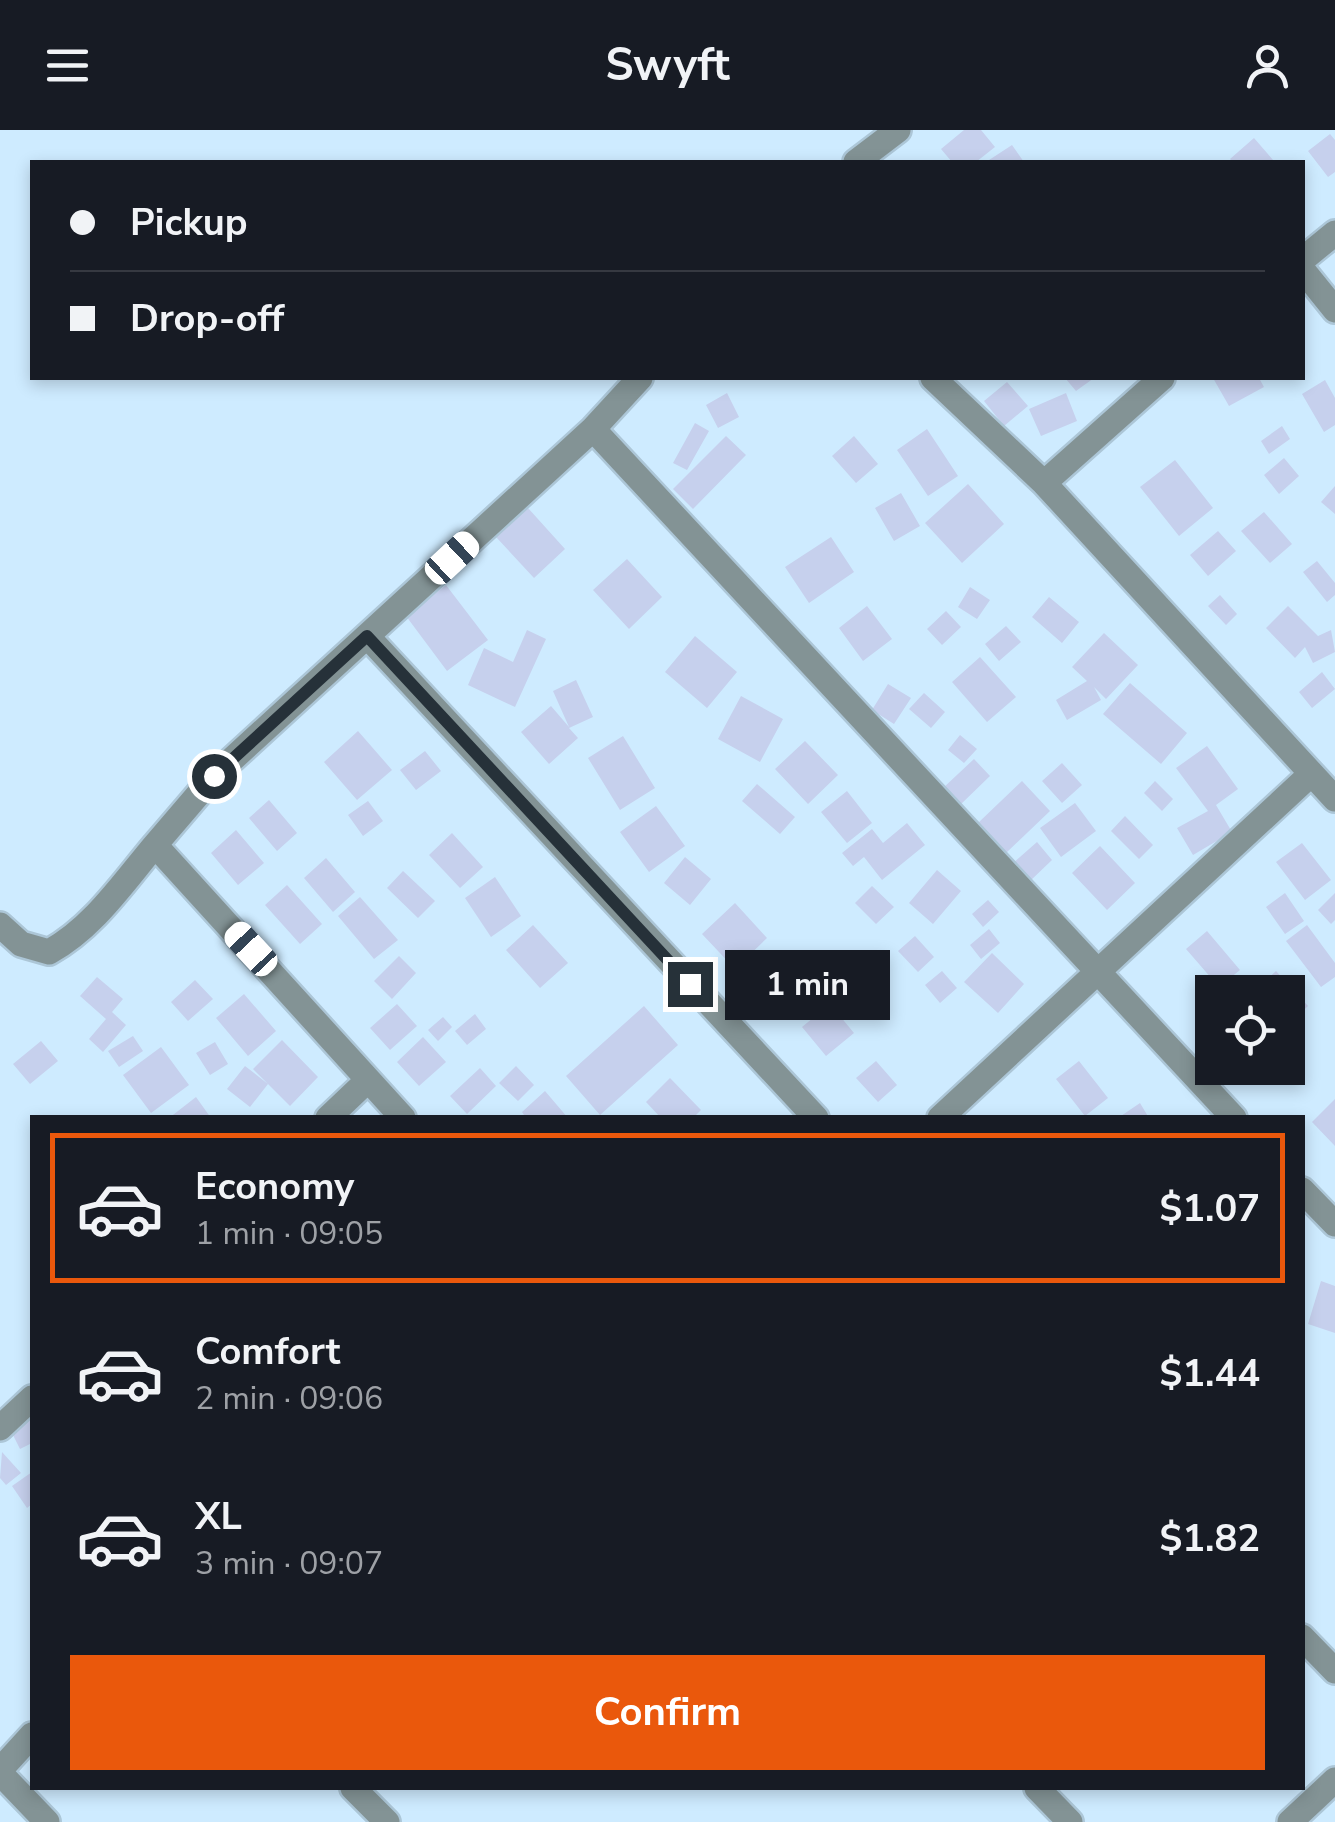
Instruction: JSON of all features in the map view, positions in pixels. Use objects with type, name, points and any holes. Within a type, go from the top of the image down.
[{"type":"street","points":[[859,160],[898,130]]},
{"type":"street","points":[[1305,258],[1335,233]]},
{"type":"street","points":[[1305,273],[1335,310]]},
{"type":"street","points":[[0,925],[21,944],[49,952],[70,940],[99,912],[214,776],[593,429],[638,380]]},
{"type":"street","points":[[935,380],[1044,483],[1335,799]]},
{"type":"street","points":[[1044,483],[1160,380]]},
{"type":"street","points":[[593,429],[1231,1115]]},
{"type":"street","points":[[367,636],[813,1115]]},
{"type":"street","points":[[943,1115],[1310,775]]},
{"type":"street","points":[[155,844],[400,1115]]},
{"type":"street","points":[[331,1115],[368,1080]]},
{"type":"street","points":[[1305,1193],[1335,1224]]},
{"type":"street","points":[[0,1428],[30,1400]]},
{"type":"street","points":[[1305,1640],[1335,1671]]},
{"type":"street","points":[[30,1737],[0,1772],[47,1822]]},
{"type":"street","points":[[1290,1822],[1335,1780]]},
{"type":"street","points":[[355,1790],[386,1822]]},
{"type":"street","points":[[1039,1790],[1070,1822]]},
{"type":"building","points":[[964,130],[981,130],[995,147],[979,160],[950,160],[941,149]]},
{"type":"building","points":[[1330,134],[1335,140],[1335,172],[1328,177],[1308,151]]},
{"type":"building","points":[[1254,138],[1273,160],[1231,160]]},
{"type":"building","points":[[1012,145],[1023,160],[989,160]]},
{"type":"building","points":[[1067,380],[1091,380],[1076,391]]},
{"type":"building","points":[[1214,380],[1260,380],[1264,387],[1229,406]]},
{"type":"building","points":[[1325,380],[1335,398],[1335,425],[1324,432],[1302,394]]},
{"type":"building","points":[[1007,382],[1028,406],[1004,426],[984,401]]},
{"type":"building","points":[[727,393],[739,417],[718,428],[706,405]]},
{"type":"building","points":[[1066,393],[1077,421],[1041,436],[1029,409]]},
{"type":"building","points":[[695,423],[709,431],[687,470],[673,463]]},
{"type":"building","points":[[1282,426],[1290,439],[1269,454],[1261,441]]},
{"type":"building","points":[[927,429],[958,476],[928,496],[897,450]]},
{"type":"building","points":[[726,436],[746,455],[693,509],[673,489]]},
{"type":"building","points":[[854,436],[878,464],[856,483],[832,456]]},
{"type":"building","points":[[1284,458],[1299,476],[1279,494],[1264,475]]},
{"type":"building","points":[[1175,460],[1213,508],[1179,536],[1140,487]]},
{"type":"building","points":[[968,484],[1004,524],[962,563],[925,523]]},
{"type":"building","points":[[1335,486],[1335,514],[1321,502]]},
{"type":"building","points":[[901,493],[920,526],[894,541],[875,508]]},
{"type":"building","points":[[528,508],[565,549],[534,578],[496,537]]},
{"type":"building","points":[[1264,512],[1292,544],[1270,563],[1241,531]]},
{"type":"building","points":[[1218,531],[1236,551],[1208,576],[1190,555]]},
{"type":"building","points":[[831,537],[854,572],[809,603],[785,567]]},
{"type":"building","points":[[627,559],[662,597],[629,629],[593,590]]},
{"type":"building","points":[[1317,561],[1335,583],[1335,595],[1327,602],[1303,572]]},
{"type":"building","points":[[446,585],[488,640],[447,671],[406,616]]},
{"type":"building","points":[[970,587],[990,600],[977,619],[958,607]]},
{"type":"building","points":[[1220,595],[1237,614],[1226,625],[1208,606]]},
{"type":"building","points":[[1049,597],[1079,622],[1062,643],[1032,617]]},
{"type":"building","points":[[867,606],[892,639],[863,661],[839,628]]},
{"type":"building","points":[[1288,606],[1318,636],[1331,630],[1335,652],[1313,663],[1305,647],[1295,658],[1266,628]]},
{"type":"building","points":[[946,611],[961,627],[942,645],[927,629]]},
{"type":"building","points":[[1006,626],[1021,642],[999,661],[985,644]]},
{"type":"building","points":[[527,630],[546,639],[515,707],[468,685],[484,648],[513,662]]},
{"type":"building","points":[[1104,633],[1138,665],[1106,699],[1094,687],[1101,700],[1067,720],[1056,700],[1087,681],[1072,667]]},
{"type":"building","points":[[695,636],[737,672],[707,708],[665,672]]},
{"type":"building","points":[[980,657],[1016,697],[987,722],[952,682]]},
{"type":"building","points":[[1322,672],[1335,689],[1312,708],[1299,692]]},
{"type":"building","points":[[576,680],[593,717],[569,728],[578,738],[549,764],[521,732],[551,706],[569,727],[553,691]]},
{"type":"building","points":[[1130,683],[1187,733],[1161,764],[1103,714]]},
{"type":"building","points":[[888,684],[911,698],[894,724],[872,710]]},
{"type":"building","points":[[924,693],[945,712],[931,728],[909,709]]},
{"type":"building","points":[[741,696],[783,719],[760,762],[718,739]]},
{"type":"building","points":[[358,731],[392,770],[357,800],[324,762]]},
{"type":"building","points":[[960,735],[977,749],[964,763],[948,750]]},
{"type":"building","points":[[623,736],[655,788],[620,810],[588,758]]},
{"type":"building","points":[[805,741],[838,775],[808,804],[775,769]]},
{"type":"building","points":[[1207,746],[1238,789],[1216,805],[1232,832],[1193,855],[1177,828],[1208,811],[1176,768]]},
{"type":"building","points":[[425,751],[441,771],[416,790],[400,770]]},
{"type":"building","points":[[974,759],[990,776],[959,806],[942,789]]},
{"type":"building","points":[[1062,763],[1082,785],[1062,803],[1042,781]]},
{"type":"building","points":[[1022,781],[1050,811],[1006,853],[978,823]]},
{"type":"building","points":[[1155,781],[1173,799],[1162,811],[1144,793]]},
{"type":"building","points":[[757,784],[795,817],[780,834],[742,801]]},
{"type":"building","points":[[847,791],[872,823],[847,843],[821,812]]},
{"type":"building","points":[[269,800],[297,833],[277,851],[249,818]]},
{"type":"building","points":[[368,801],[383,821],[363,836],[348,815]]},
{"type":"building","points":[[1075,803],[1096,831],[1061,857],[1040,828]]},
{"type":"building","points":[[656,806],[685,846],[649,872],[620,832]]},
{"type":"building","points":[[1125,816],[1153,845],[1139,859],[1111,831]]},
{"type":"building","points":[[907,823],[925,845],[882,880],[864,857],[853,866],[842,853],[872,829],[883,843]]},
{"type":"building","points":[[236,830],[264,863],[238,885],[211,853]]},
{"type":"building","points":[[452,833],[483,867],[460,888],[429,855]]},
{"type":"building","points":[[1037,842],[1052,860],[1029,882],[1012,864]]},
{"type":"building","points":[[1302,843],[1331,880],[1305,900],[1276,862]]},
{"type":"building","points":[[1100,846],[1135,883],[1107,910],[1072,873]]},
{"type":"building","points":[[685,857],[711,879],[690,905],[664,883]]},
{"type":"building","points":[[326,858],[355,892],[333,912],[304,878]]},
{"type":"building","points":[[937,870],[961,891],[933,924],[909,903]]},
{"type":"building","points":[[403,871],[435,901],[418,918],[387,888]]},
{"type":"building","points":[[495,877],[521,916],[491,937],[465,898]]},
{"type":"building","points":[[287,885],[322,924],[300,944],[265,905]]},
{"type":"building","points":[[872,886],[894,907],[876,924],[855,903]]},
{"type":"building","points":[[1285,893],[1304,921],[1285,934],[1266,907]]},
{"type":"building","points":[[1335,893],[1335,920],[1331,924],[1318,910]]},
{"type":"building","points":[[360,897],[398,940],[374,959],[338,916]]},
{"type":"building","points":[[988,900],[999,912],[983,927],[972,914]]},
{"type":"building","points":[[735,903],[767,938],[735,969],[702,934]]},
{"type":"building","points":[[533,925],[568,963],[540,988],[506,950]]},
{"type":"building","points":[[1307,925],[1335,963],[1335,977],[1321,987],[1286,941]]},
{"type":"building","points":[[989,929],[1000,943],[981,959],[970,945]]},
{"type":"building","points":[[1207,931],[1240,970],[1234,975],[1209,975],[1186,949]]},
{"type":"building","points":[[915,936],[934,957],[918,972],[898,951]]},
{"type":"building","points":[[785,953],[810,982],[782,1006],[757,978]]},
{"type":"building","points":[[992,953],[1024,984],[998,1013],[964,982]]},
{"type":"building","points":[[399,956],[416,973],[392,999],[374,981]]},
{"type":"building","points":[[942,971],[957,988],[940,1003],[925,985]]},
{"type":"building","points":[[97,977],[123,999],[112,1012],[126,1025],[103,1052],[89,1039],[106,1019],[80,996]]},
{"type":"building","points":[[195,980],[213,999],[188,1021],[171,1002]]},
{"type":"building","points":[[244,994],[276,1031],[248,1056],[216,1018]]},
{"type":"building","points":[[397,1004],[417,1026],[390,1050],[370,1028]]},
{"type":"building","points":[[830,1004],[854,1033],[826,1056],[802,1027]]},
{"type":"building","points":[[644,1006],[678,1045],[600,1115],[566,1076]]},
{"type":"building","points":[[475,1014],[486,1029],[467,1045],[455,1031]]},
{"type":"building","points":[[443,1017],[452,1027],[438,1041],[428,1030]]},
{"type":"building","points":[[133,1036],[143,1051],[119,1067],[108,1051]]},
{"type":"building","points":[[423,1037],[446,1062],[419,1086],[397,1062]]},
{"type":"building","points":[[282,1040],[318,1077],[290,1106],[253,1069]]},
{"type":"building","points":[[41,1041],[58,1061],[30,1084],[13,1064]]},
{"type":"building","points":[[215,1042],[228,1064],[210,1075],[196,1053]]},
{"type":"building","points":[[161,1047],[189,1085],[151,1113],[123,1075]]},
{"type":"building","points":[[876,1061],[897,1085],[878,1102],[856,1078]]},
{"type":"building","points":[[1079,1061],[1108,1098],[1084,1115],[1056,1079]]},
{"type":"building","points":[[245,1066],[268,1084],[250,1107],[227,1089]]},
{"type":"building","points":[[516,1066],[534,1085],[518,1101],[499,1083]]},
{"type":"building","points":[[480,1068],[496,1086],[467,1114],[450,1096]]},
{"type":"building","points":[[670,1078],[701,1110],[696,1115],[658,1115],[646,1102]]},
{"type":"building","points":[[545,1091],[565,1115],[524,1115],[522,1112]]},
{"type":"building","points":[[196,1097],[209,1115],[173,1115]]},
{"type":"building","points":[[1335,1099],[1335,1146],[1312,1122]]},
{"type":"building","points":[[1140,1103],[1147,1115],[1122,1115]]},
{"type":"building","points":[[1321,1281],[1335,1286],[1335,1333],[1308,1324]]},
{"type":"building","points":[[30,1418],[30,1444],[20,1449],[10,1429]]},
{"type":"building","points":[[2,1452],[21,1473],[6,1485],[0,1478]]},
{"type":"building","points":[[30,1473],[27,1508],[12,1486]]},
{"type":"route","points":[[214,776],[367,636],[690,984]]}]
